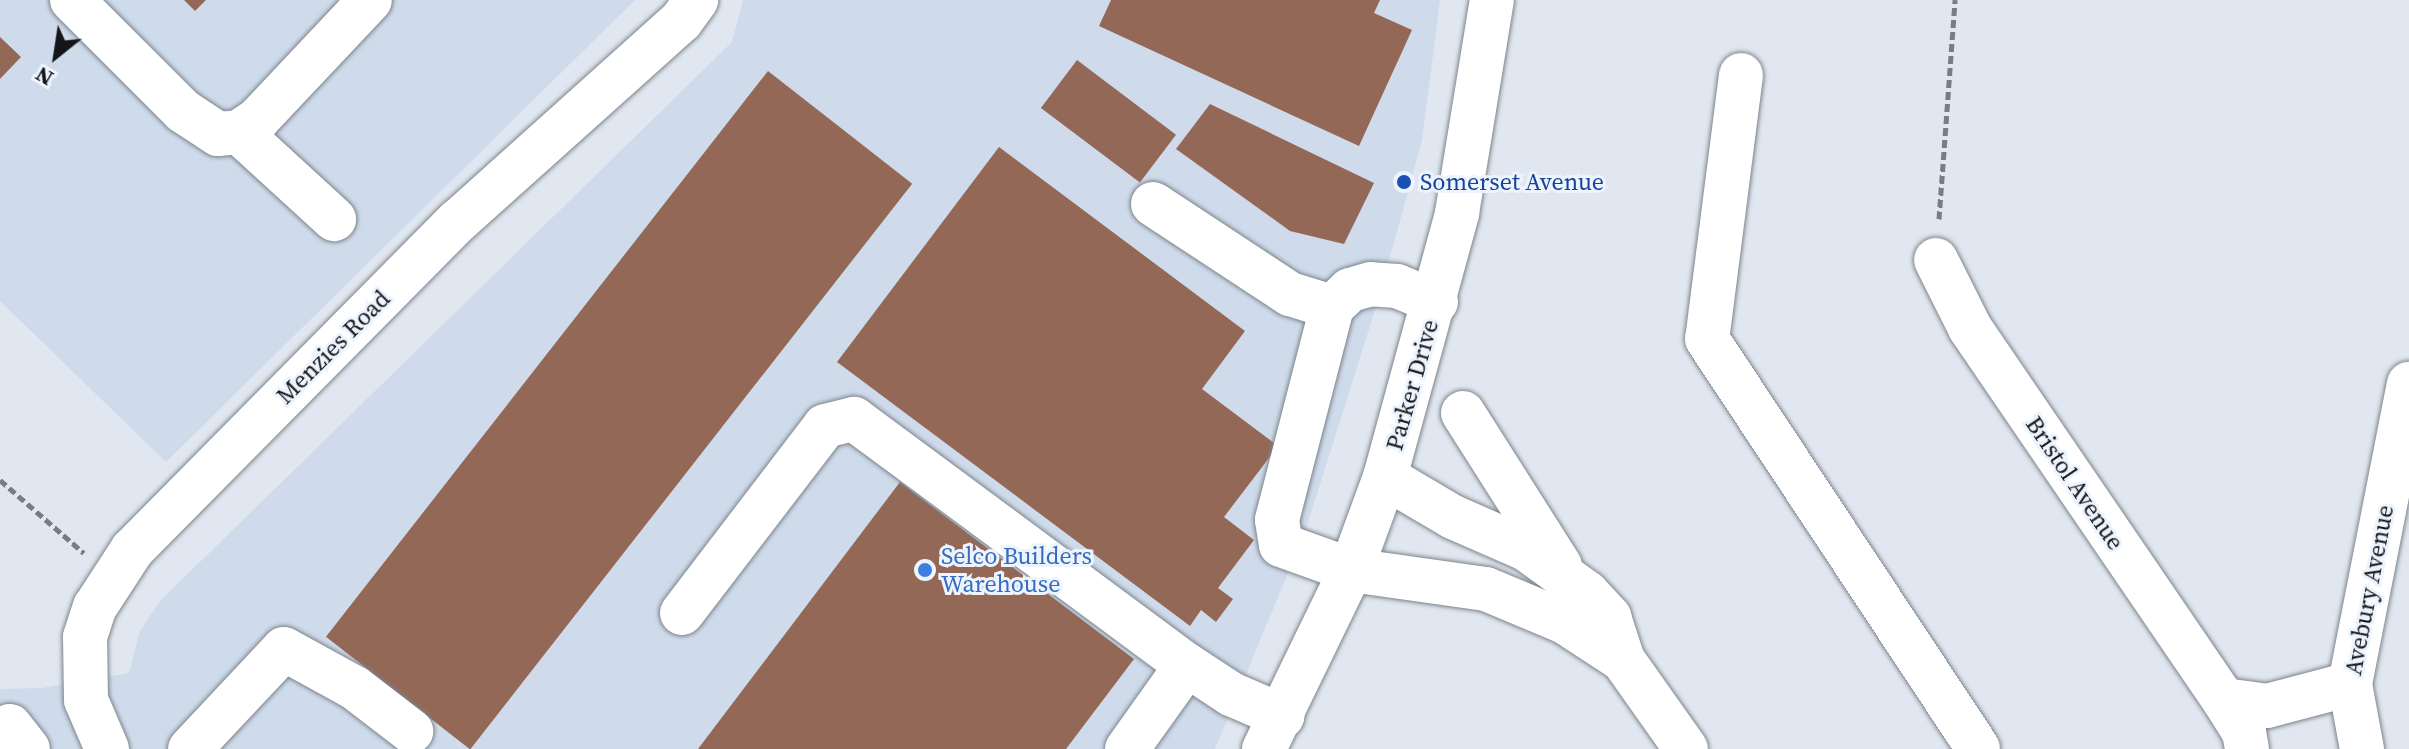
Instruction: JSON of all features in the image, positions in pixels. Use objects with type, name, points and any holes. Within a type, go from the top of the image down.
[{"type":"street","points":[[72,0],[204,127],[218,134],[239,132],[258,119],[370,0]]},
{"type":"street","name":"Menzies Road","points":[[107,749],[86,700],[85,637],[95,607],[132,550],[458,221],[681,21],[696,0]]},
{"type":"street","name":"Parker Drive","points":[[1273,732],[1351,570],[1385,477],[1436,302],[1474,124],[1492,0]]},
{"type":"street","points":[[1741,75],[1707,339],[1978,749]]},
{"type":"street","points":[[239,132],[334,219]]},
{"type":"street","points":[[1153,204],[1290,294],[1332,307]]},
{"type":"street","name":"Bristol Avenue","points":[[1936,260],[1970,328],[2224,700],[2244,732],[2247,749]]},
{"type":"street","points":[[1436,302],[1397,286],[1371,284],[1350,290],[1332,307],[1277,520],[1281,545],[1351,570],[1486,589],[1565,622],[1623,660]]},
{"type":"street","name":"Avebury Avenue","points":[[2362,749],[2350,684],[2409,384]]},
{"type":"street","points":[[1463,413],[1563,571],[1609,617],[1623,660],[1686,749]]},
{"type":"street","points":[[682,613],[825,426],[854,419],[1187,665],[1231,694],[1273,732]]},
{"type":"street","points":[[1385,477],[1563,571]]},
{"type":"street","points":[[190,749],[284,649],[355,688],[411,731]]},
{"type":"street","points":[[1127,749],[1187,665]]},
{"type":"street","points":[[2224,700],[2267,706],[2350,684]]},
{"type":"street","points":[[0,735],[10,726],[28,749]]},
{"type":"path","points":[[1936,260],[1955,0]]},
{"type":"path","points":[[0,480],[85,555]]},
{"type":"shaded area","points":[[0,0],[635,0],[166,462],[0,301]]},
{"type":"shaded area","points":[[743,0],[1440,0],[1422,141],[1376,307],[1305,532],[1215,749],[0,749],[0,689],[42,688],[129,673],[140,631],[159,602],[732,42]]},
{"type":"building","points":[[184,0],[206,0],[195,11]]},
{"type":"building","points":[[1111,0],[1380,0],[1374,13],[1412,30],[1359,146],[1099,26]]},
{"type":"building","points":[[0,37],[21,57],[0,79]]},
{"type":"building","points":[[1077,60],[1176,135],[1140,183],[1041,108]]},
{"type":"building","points":[[768,71],[912,184],[471,749],[326,637]]},
{"type":"building","points":[[1210,104],[1374,183],[1344,244],[1290,231],[1176,149]]},
{"type":"building","points":[[999,147],[1245,331],[1202,389],[1278,446],[1224,517],[1254,540],[1218,588],[1233,599],[1216,622],[1201,610],[1190,626],[837,362]]},
{"type":"building","name":"Selco Builders Warehouse","points":[[900,482],[1134,659],[1066,749],[698,749]]},
{"type":"place","name":"Somerset Avenue","points":[[1404,182]]},
{"type":"place","name":"Selco Builders Warehouse","points":[[925,570]]}]
